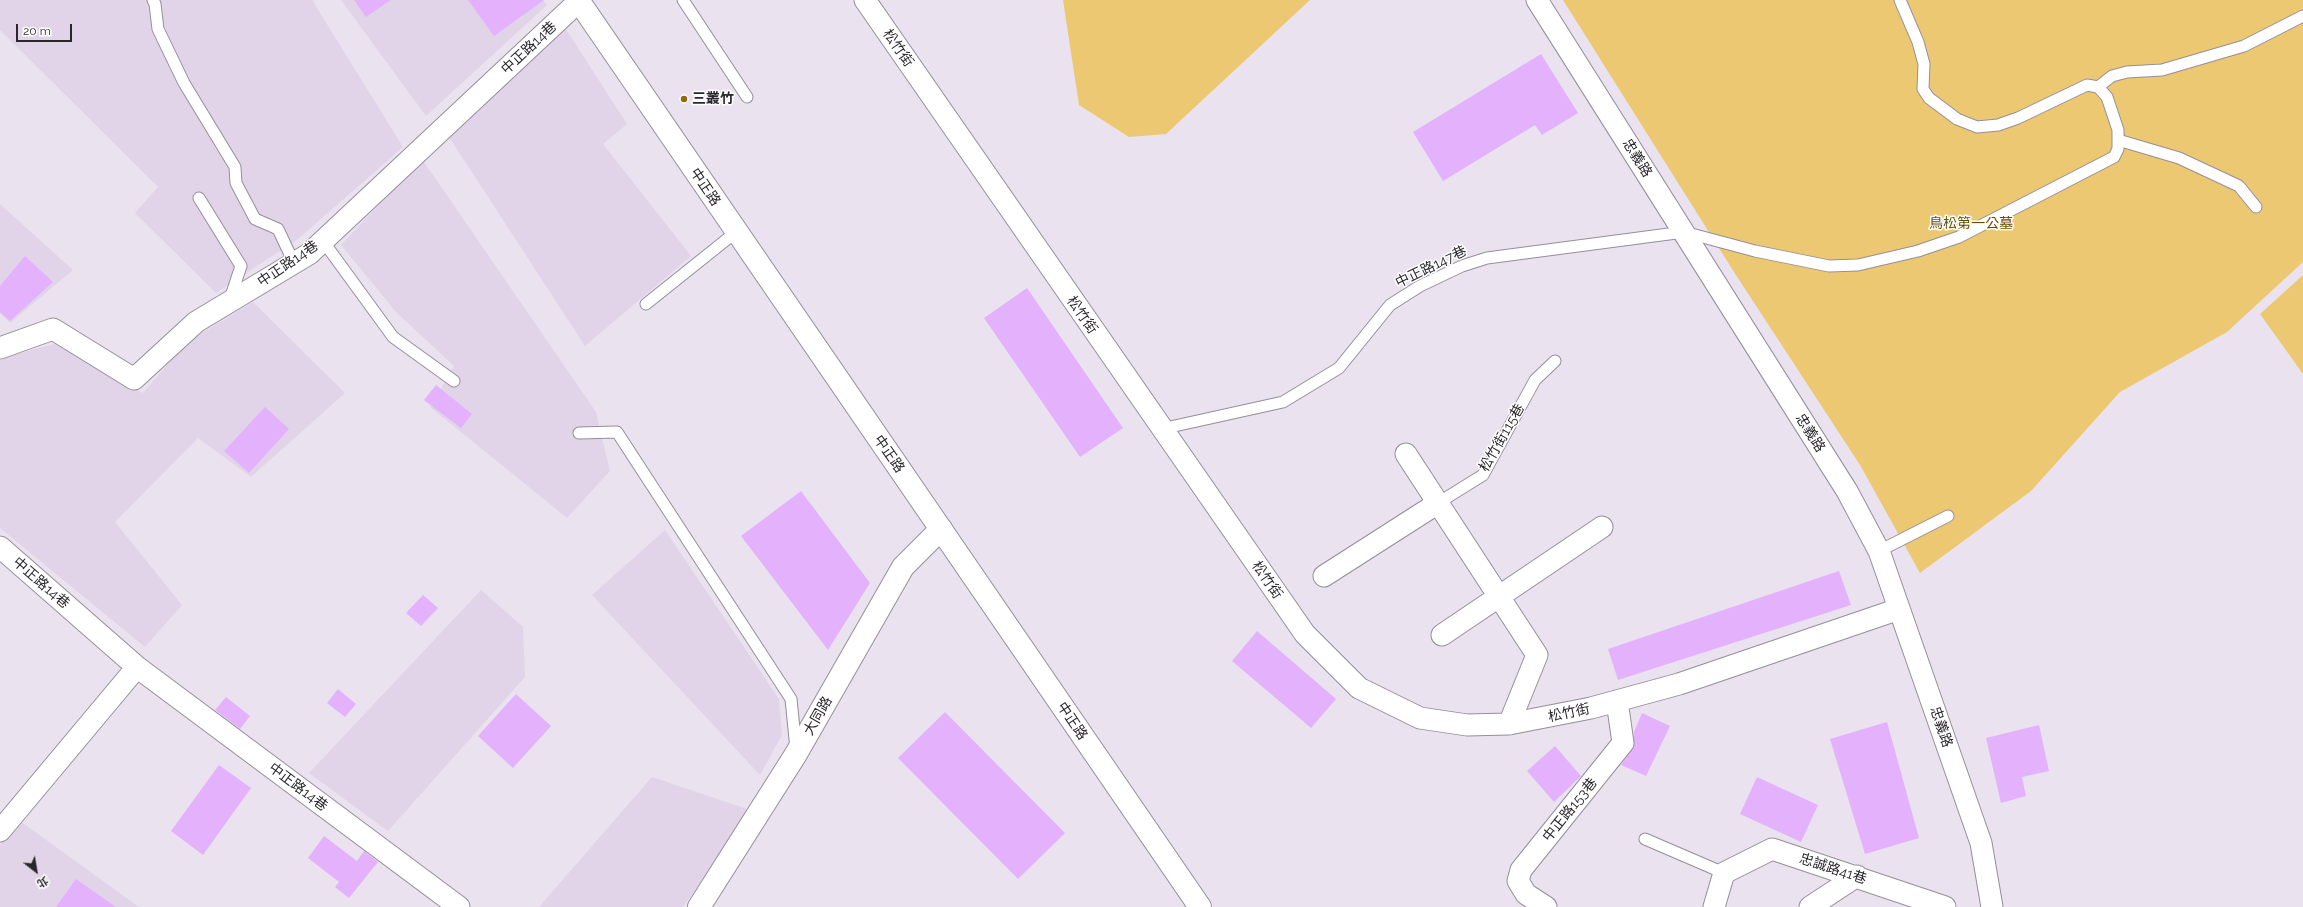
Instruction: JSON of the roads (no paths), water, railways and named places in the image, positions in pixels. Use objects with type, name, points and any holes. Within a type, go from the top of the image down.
[{"type":"main road","name":"中正路","points":[[578,1],[1200,907]]},
{"type":"main road","name":"大同路","points":[[699,907],[796,754],[903,568],[941,529]]},
{"type":"street","name":"松竹街","points":[[865,0],[1161,429],[1306,634],[1359,688],[1420,718],[1467,725],[1508,724],[1554,716],[1679,684],[1899,609]]},
{"type":"street","name":"忠義路","points":[[1537,0],[1847,491],[1879,551],[1981,843],[1992,907]]},
{"type":"street","name":"中正路14巷","points":[[0,348],[53,329],[134,379],[196,322],[310,254],[578,1]]},
{"type":"street","points":[[1406,454],[1500,595],[1537,655],[1508,724]]},
{"type":"street","name":"松竹街115巷","points":[[1324,576],[1438,503]]},
{"type":"street","points":[[1442,635],[1602,527]]},
{"type":"street","name":"中正路14巷","points":[[0,547],[137,667],[459,907]]},
{"type":"street","points":[[0,831],[137,667]]},
{"type":"street","name":"中正路153巷","points":[[1546,907],[1526,894],[1518,881],[1521,870],[1623,743],[1617,701]]},
{"type":"street","name":"忠誠路41巷","points":[[1724,873],[1772,849],[1857,876],[1945,907]]},
{"type":"street","points":[[1714,907],[1724,873]]},
{"type":"street","points":[[1810,907],[1857,876]]},
{"type":"lane","points":[[153,0],[155,4],[158,29],[184,83],[235,167],[236,183],[256,219],[278,229],[294,263]]},
{"type":"lane","points":[[683,0],[747,97]]},
{"type":"lane","points":[[1684,232],[1755,251],[1829,266],[1858,265],[1918,251],[1959,237],[2114,157],[2118,149],[2118,130],[2107,97],[2098,87],[2087,85],[2018,118],[1998,125],[1977,127],[1957,119],[1929,98],[1923,89],[1924,64],[1918,42],[1900,0]]},
{"type":"lane","points":[[2098,87],[2112,76],[2127,72],[2162,70],[2244,46],[2303,16]]},
{"type":"lane","points":[[2118,140],[2179,158],[2239,186],[2256,207]]},
{"type":"lane","points":[[199,198],[241,266],[229,302]]},
{"type":"lane","points":[[646,304],[736,232]]},
{"type":"lane","name":"中正路147巷","points":[[1161,429],[1283,402],[1338,368],[1390,305],[1420,286],[1462,266],[1487,258],[1684,232]]},
{"type":"lane","points":[[323,241],[393,337],[454,381]]},
{"type":"lane","name":"松竹街115巷","points":[[1438,503],[1483,475],[1535,380],[1555,361]]},
{"type":"lane","points":[[579,434],[617,432],[791,699],[796,754]]},
{"type":"lane","points":[[1879,551],[1948,516]]},
{"type":"lane","points":[[1645,839],[1724,873]]},
{"type":"place","name":"三叢竹","points":[[684,99]]},
{"type":"park label","name":"鳥松第一公墓","points":[[1971,224]]}]
